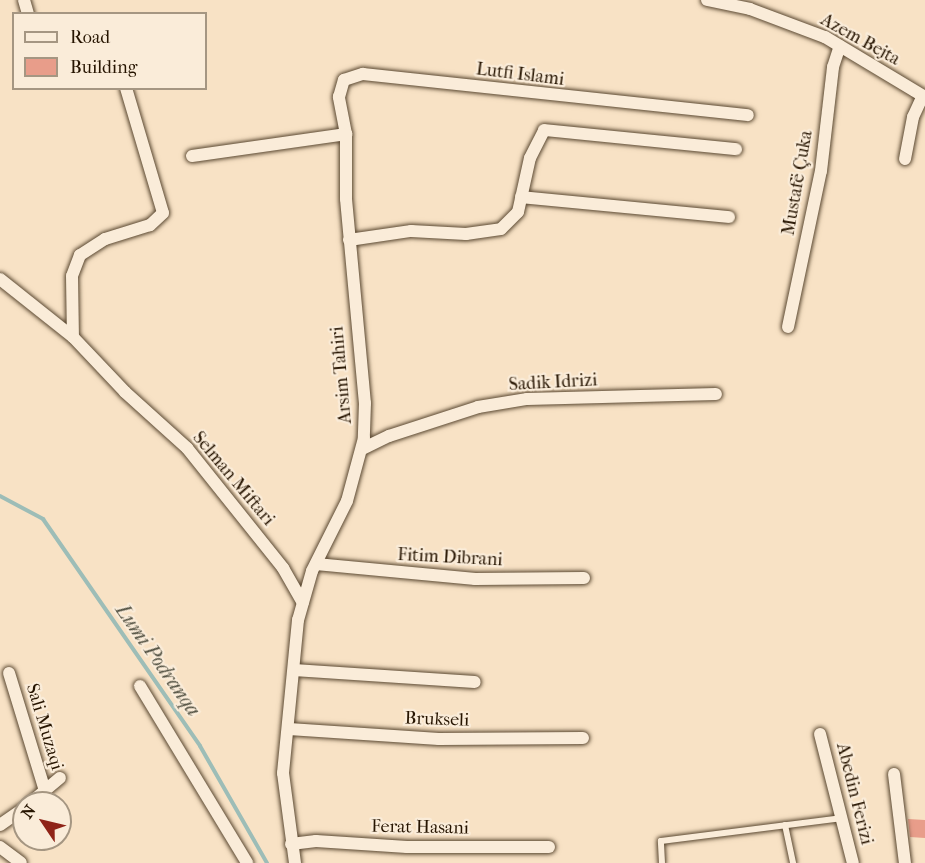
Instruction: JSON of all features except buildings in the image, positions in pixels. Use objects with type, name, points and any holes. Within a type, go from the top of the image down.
[{"type":"street","name":"Azem Bejta","points":[[707,0],[750,9],[840,46],[924,97]]},
{"type":"street","name":"Mustafë Çuka","points":[[788,327],[820,171],[833,67],[840,46]]},
{"type":"street","name":"Lutfi Islami","points":[[346,134],[339,97],[344,80],[363,74],[748,115]]},
{"type":"street","points":[[73,337],[72,276],[80,255],[105,239],[150,225],[163,213],[127,90]]},
{"type":"street","points":[[905,159],[914,117],[924,97]]},
{"type":"street","points":[[349,240],[411,231],[466,234],[501,229],[518,212],[530,158],[544,129],[736,149]]},
{"type":"street","points":[[192,156],[346,134]]},
{"type":"street","name":"Arsim Tahiri","points":[[295,863],[283,773],[303,603],[316,564],[346,501],[362,449],[365,404],[349,240],[346,134]]},
{"type":"street","points":[[521,197],[729,217]]},
{"type":"street","name":"Selman Miftari","points":[[0,279],[73,337],[125,393],[187,448],[283,568],[303,603]]},
{"type":"street","name":"Sadik Idrizi","points":[[362,449],[478,407],[527,399],[716,394]]},
{"type":"street","name":"Fitim Dibrani","points":[[316,564],[475,579],[584,578]]},
{"type":"street","points":[[294,670],[475,682]]},
{"type":"street","name":"Sali Muzaqi","points":[[9,673],[45,790],[60,778]]},
{"type":"street","points":[[140,686],[247,863]]},
{"type":"street","name":"Brukseli","points":[[289,729],[439,739],[583,738]]},
{"type":"street","name":"Abedin Ferizi","points":[[820,734],[853,863]]},
{"type":"street","points":[[894,774],[905,863]]},
{"type":"street","name":"Ferat Hasani","points":[[291,844],[316,841],[407,847],[549,847]]},
{"type":"street","points":[[0,847],[21,863]]},
{"type":"lane","points":[[662,863],[661,841],[843,818]]},
{"type":"lane","points":[[785,825],[793,863]]},
{"type":"waterway","name":"Lumi Podranqa","points":[[0,496],[43,519],[200,746],[267,863]]}]
